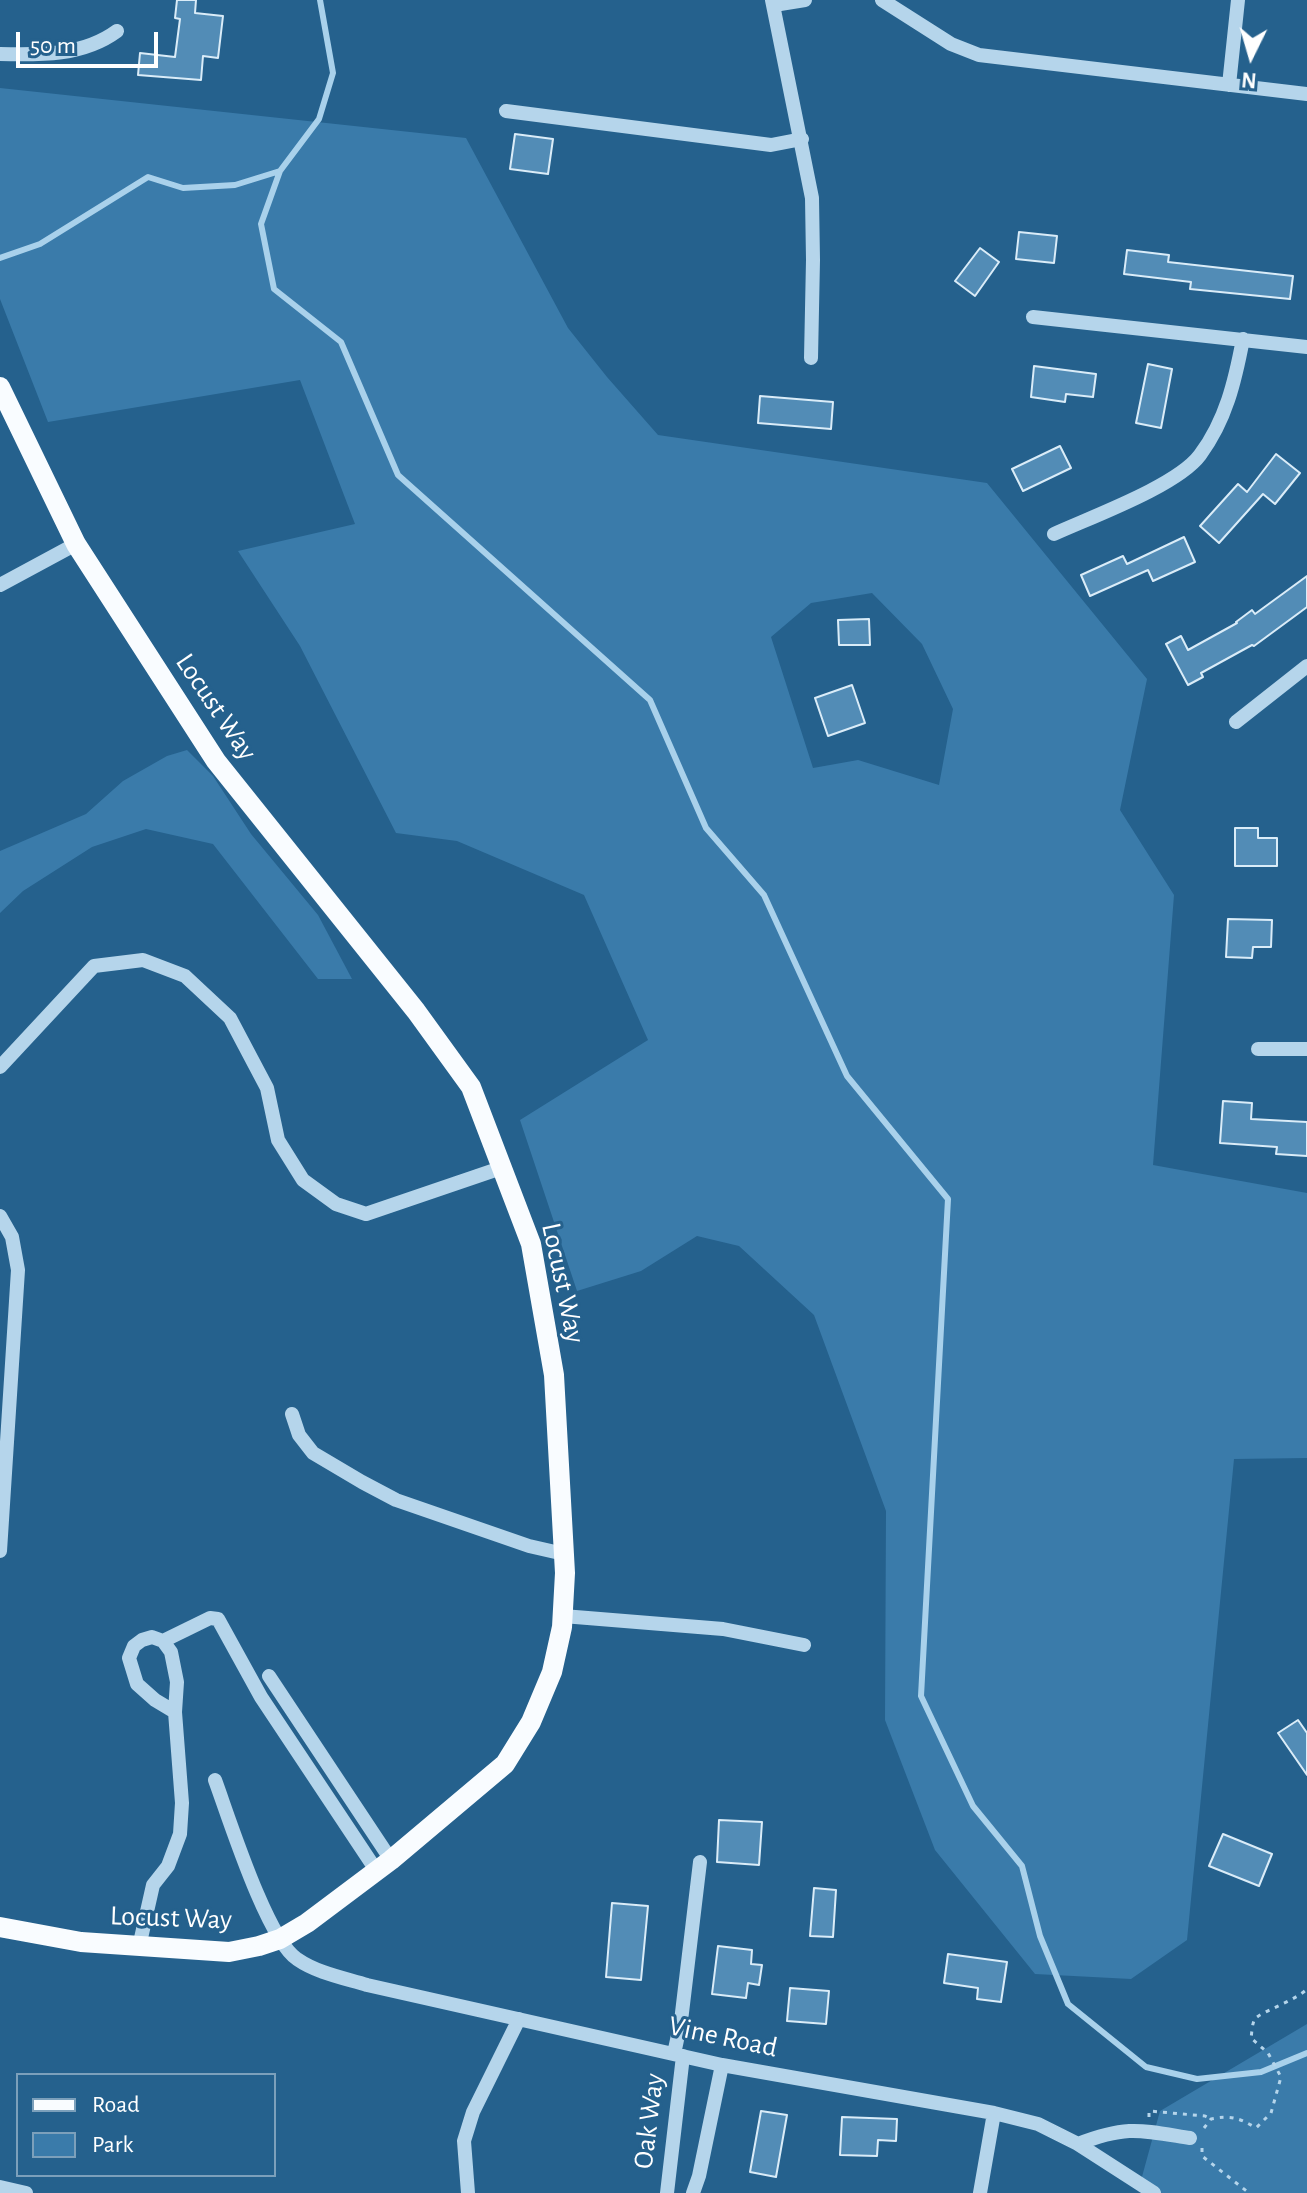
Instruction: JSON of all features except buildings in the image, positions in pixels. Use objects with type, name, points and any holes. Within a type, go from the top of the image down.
[{"type":"main road","name":"Locust Way","points":[[0,387],[76,544],[216,761],[416,1011],[471,1087],[531,1244],[554,1375],[564,1554],[563,1616],[559,1644],[544,1696],[505,1764],[384,1865],[307,1923],[280,1939],[229,1952],[69,1940],[0,1927]]},
{"type":"street","points":[[805,0],[773,3],[812,198],[811,358]]},
{"type":"street","points":[[882,0],[951,44],[979,55],[1307,94]]},
{"type":"street","points":[[1229,85],[1238,0]]},
{"type":"street","points":[[0,54],[71,52],[101,42],[117,31]]},
{"type":"street","points":[[506,111],[771,145],[802,139]]},
{"type":"street","points":[[1033,317],[1307,347]]},
{"type":"street","points":[[1054,534],[1161,486],[1199,458],[1220,423],[1232,391],[1243,339]]},
{"type":"street","points":[[0,585],[76,544]]},
{"type":"street","points":[[1236,722],[1307,666]]},
{"type":"street","points":[[0,1067],[94,966],[143,960],[185,976],[230,1018],[267,1088],[278,1140],[303,1180],[336,1204],[366,1214],[501,1168]]},
{"type":"street","points":[[1258,1049],[1307,1049]]},
{"type":"street","points":[[0,1216],[12,1237],[18,1270],[0,1551]]},
{"type":"street","points":[[292,1414],[299,1435],[313,1453],[396,1500],[514,1541],[564,1554]]},
{"type":"street","points":[[563,1616],[723,1629],[804,1645]]},
{"type":"street","points":[[163,1641],[210,1618],[218,1619],[261,1697],[384,1865]]},
{"type":"street","points":[[139,1947],[153,1885],[168,1866],[180,1834],[182,1803],[175,1712],[177,1682],[171,1652],[163,1641],[152,1637],[142,1640],[134,1646],[129,1658],[137,1684],[175,1712]]},
{"type":"street","points":[[269,1676],[384,1865]]},
{"type":"street","points":[[215,1780],[269,1922],[280,1939]]},
{"type":"street","name":"Oak Way","points":[[667,2193],[681,2021],[700,1862]]},
{"type":"street","name":"Vine Road","points":[[280,1939],[295,1958],[338,1976],[722,2065],[994,2113],[1038,2124],[1078,2144],[1154,2193]]},
{"type":"street","points":[[468,2193],[464,2141],[473,2112],[519,2019]]},
{"type":"street","name":"Oak Way","points":[[693,2193],[722,2065]]},
{"type":"street","points":[[980,2193],[994,2113]]},
{"type":"street","points":[[1078,2144],[1117,2130],[1190,2138]]},
{"type":"street","points":[[0,2187],[26,2193]]},
{"type":"path","points":[[1249,2193],[1202,2156],[1204,2126],[1211,2119],[1227,2116],[1242,2119],[1256,2128],[1271,2113],[1281,2077],[1268,2053],[1251,2038],[1254,2020],[1298,1998],[1307,1989]]},
{"type":"path","points":[[1147,2131],[1149,2111],[1211,2119]]},
{"type":"green space","points":[[0,88],[466,138],[568,328],[658,435],[987,483],[1147,679],[1120,810],[1174,895],[1153,1165],[1307,1193],[1307,1458],[1234,1459],[1187,1940],[1131,1979],[1035,1974],[935,1850],[885,1720],[886,1511],[814,1315],[739,1246],[697,1236],[641,1271],[577,1291],[520,1120],[648,1040],[584,895],[457,841],[396,833],[300,646],[238,551],[355,524],[300,380],[48,422],[0,299]],"holes":[[[872,593],[922,644],[953,709],[939,785],[858,760],[813,768],[771,637],[811,603]]]},
{"type":"green space","points":[[187,750],[213,776],[251,834],[318,915],[352,979],[318,979],[213,844],[146,829],[92,847],[23,891],[0,913],[0,851],[86,814],[123,781],[167,756]]},
{"type":"green space","points":[[1307,2024],[1307,2193],[1154,2193],[1140,2184],[1160,2111]]},
{"type":"waterway","points":[[0,258],[40,244],[148,177],[183,188],[235,185],[280,171],[319,119],[333,73],[320,0]]},
{"type":"waterway","points":[[280,171],[261,224],[274,289],[341,342],[398,475],[650,700],[706,828],[764,895],[847,1076],[948,1199],[921,1696],[973,1806],[1022,1866],[1040,1936],[1068,2004],[1146,2067],[1197,2079],[1261,2072],[1307,2053]]}]
